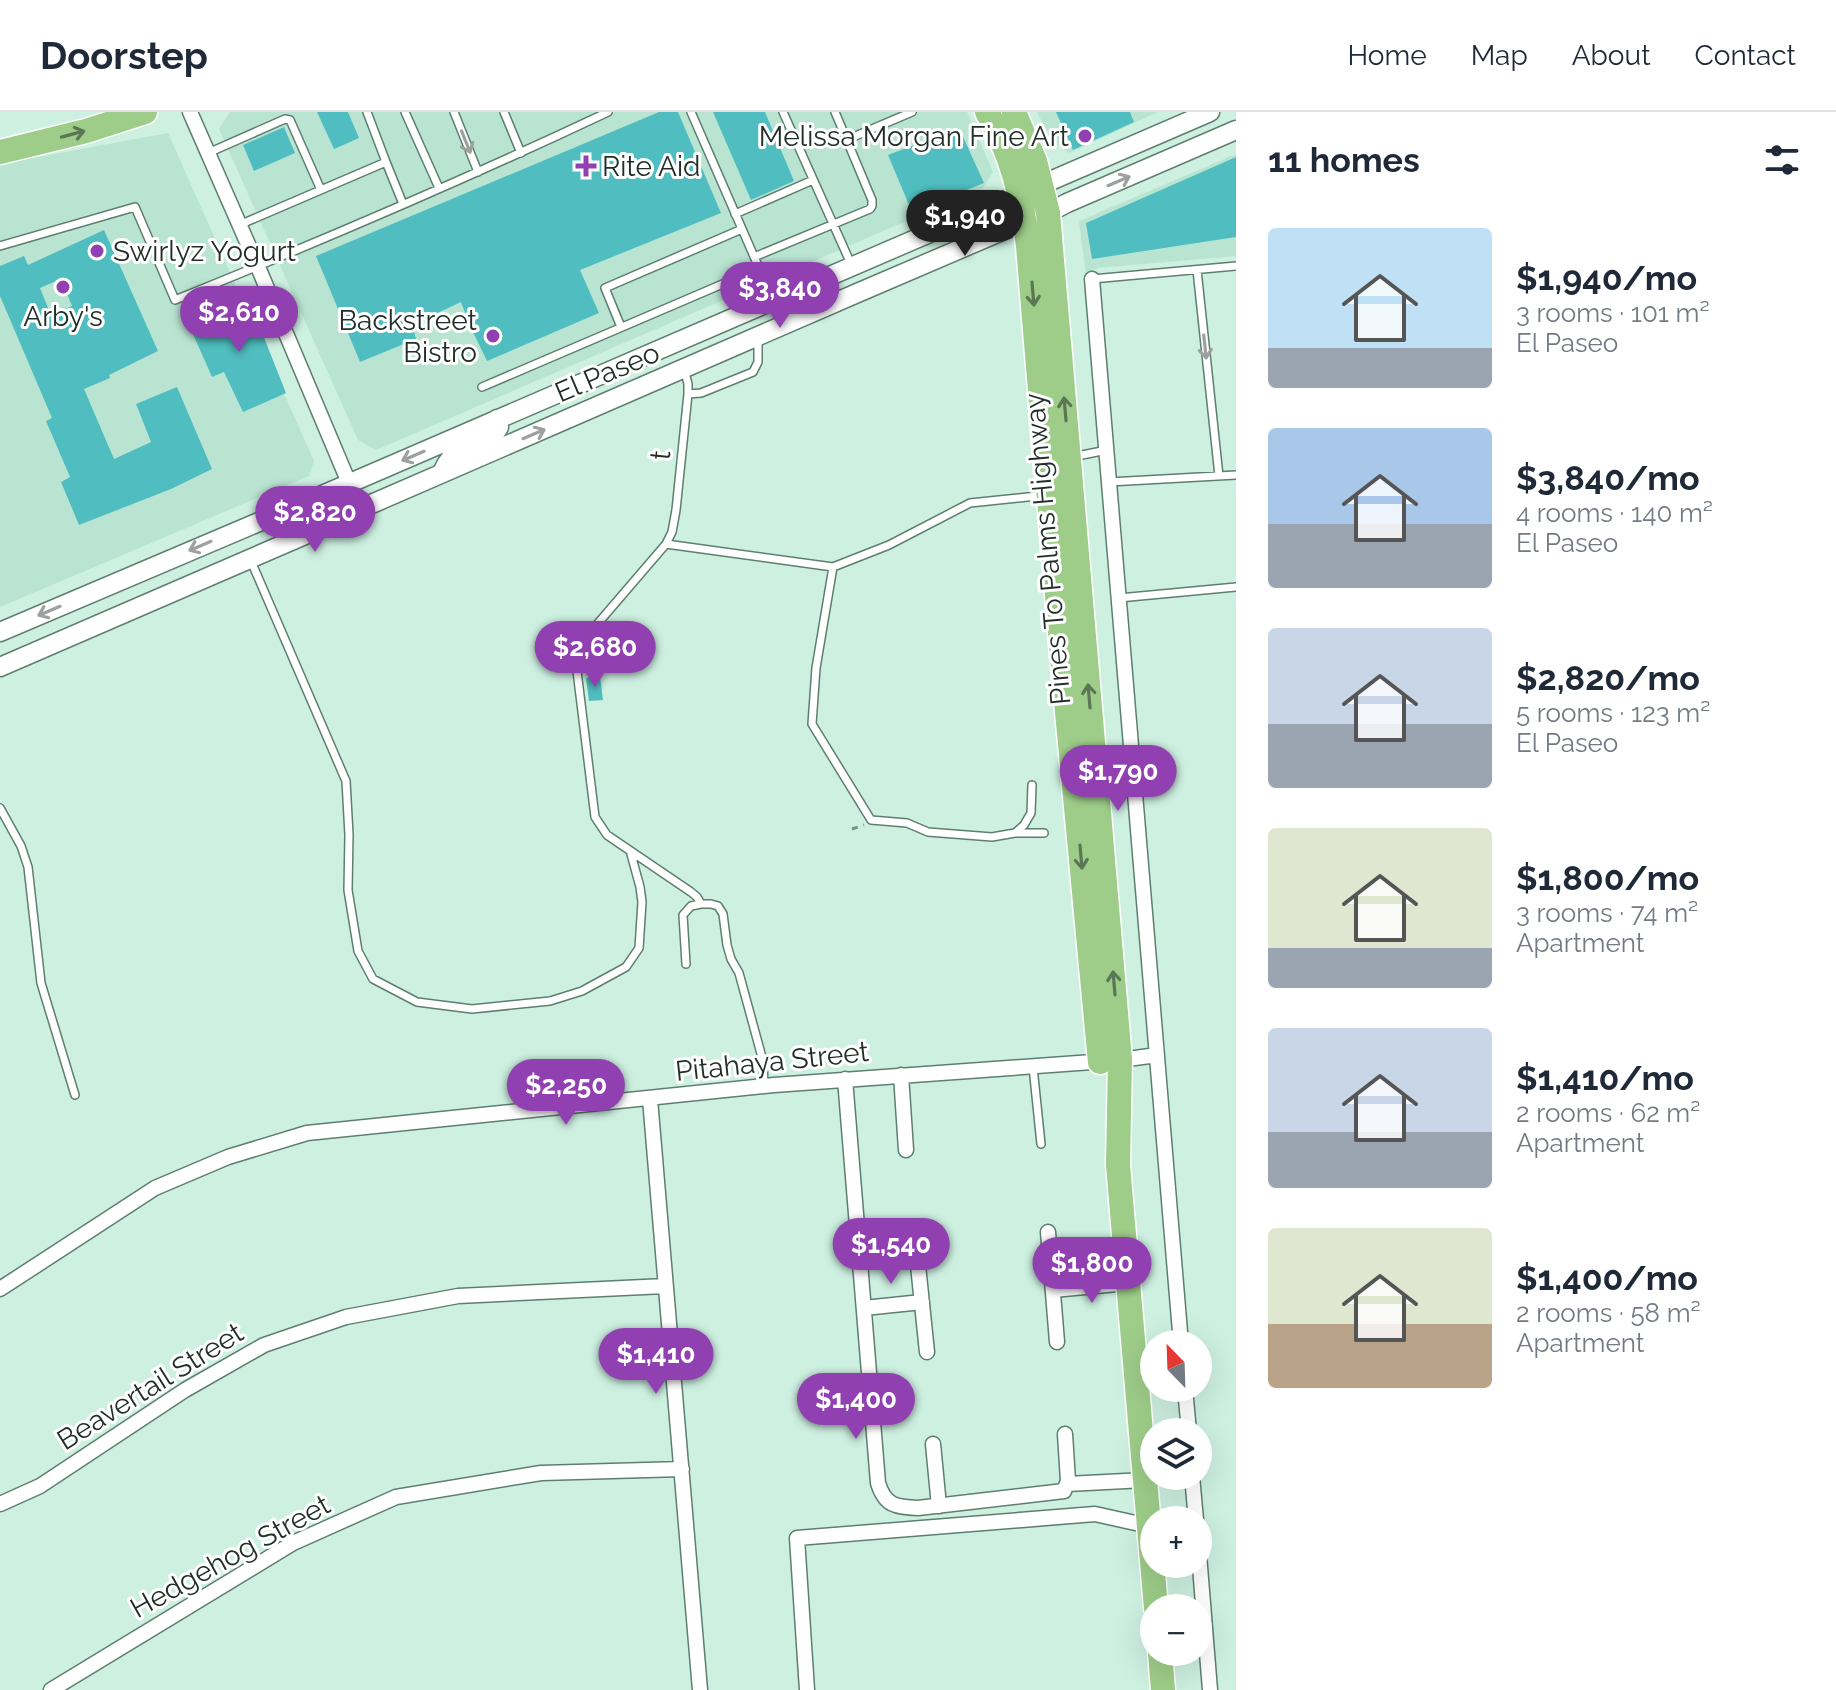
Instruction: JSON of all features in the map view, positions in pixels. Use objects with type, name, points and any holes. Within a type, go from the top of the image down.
[{"type":"main road","points":[[0,152],[86,131],[145,112]]},
{"type":"main road","name":"Pines To Palms Highway","points":[[987,112],[1030,199],[1048,213],[1069,457],[1061,494]]},
{"type":"main road","name":"Pines To Palms Highway","points":[[1014,112],[1035,161],[1030,199],[1061,494],[1140,1422]]},
{"type":"main road","points":[[1161,1666],[1163,1690]]},
{"type":"street","points":[[190,112],[360,509]]},
{"type":"street","name":"El Paseo","points":[[0,667],[852,296],[890,268],[1210,112]]},
{"type":"street","points":[[1048,213],[1236,130]]},
{"type":"street","name":"El Paseo","points":[[0,632],[851,266],[1030,199]]},
{"type":"street","points":[[1092,279],[1180,1330]]},
{"type":"street","points":[[684,369],[683,358],[689,350],[756,313],[770,301],[787,310],[809,315]]},
{"type":"street","points":[[441,474],[446,463],[459,450],[494,435],[499,427],[497,419]]},
{"type":"street","name":"Pitahaya Street","points":[[0,1289],[155,1188],[228,1157],[307,1133],[845,1079],[1157,1055]]},
{"type":"street","points":[[901,1075],[906,1150]]},
{"type":"street","points":[[845,1079],[878,1483],[882,1494],[888,1502],[900,1507],[918,1508],[1064,1491],[1067,1484],[1065,1434]]},
{"type":"street","points":[[650,1099],[700,1690]]},
{"type":"street","points":[[1048,1232],[1057,1342]]},
{"type":"street","points":[[916,1246],[927,1352]]},
{"type":"street","points":[[1053,1290],[1128,1283]]},
{"type":"street","name":"Beavertail Street","points":[[0,1504],[40,1486],[185,1390],[264,1345],[346,1317],[458,1296],[665,1286]]},
{"type":"street","points":[[864,1308],[922,1302]]},
{"type":"street","points":[[933,1444],[939,1506]]},
{"type":"street","name":"Hedgehog Street","points":[[51,1690],[293,1543],[396,1497],[541,1473],[682,1469]]},
{"type":"street","points":[[1067,1484],[1140,1480]]},
{"type":"street","points":[[807,1690],[797,1538],[1095,1514],[1140,1524]]},
{"type":"street","points":[[1201,1578],[1210,1690]]},
{"type":"lane","points":[[367,112],[403,204]]},
{"type":"lane","points":[[405,112],[439,188]]},
{"type":"lane","points":[[454,112],[478,172]]},
{"type":"lane","points":[[504,112],[521,153]]},
{"type":"lane","points":[[0,246],[135,207],[175,300],[478,172],[608,112]]},
{"type":"lane","points":[[691,112],[760,268],[770,301]]},
{"type":"lane","points":[[783,112],[851,266]]},
{"type":"lane","points":[[754,257],[872,206],[835,112]]},
{"type":"lane","points":[[846,140],[912,112]]},
{"type":"lane","points":[[208,153],[285,119],[290,120],[321,190]]},
{"type":"lane","points":[[239,225],[386,162]]},
{"type":"lane","points":[[735,214],[813,180]]},
{"type":"lane","points":[[621,327],[605,288],[742,229]]},
{"type":"lane","points":[[1092,279],[1236,266]]},
{"type":"lane","points":[[482,387],[760,268]]},
{"type":"lane","points":[[1197,270],[1219,476]]},
{"type":"lane","points":[[688,394],[701,393],[753,372],[758,362],[758,337]]},
{"type":"lane","name":"t","points":[[666,544],[676,510],[688,394],[684,369]]},
{"type":"lane","points":[[1069,457],[1107,450]]},
{"type":"lane","points":[[1109,482],[1236,475]]},
{"type":"lane","points":[[701,904],[691,892],[607,835],[595,817],[576,657],[585,637],[666,544],[833,567],[889,545],[970,503],[1061,494]]},
{"type":"lane","points":[[251,559],[346,781],[348,890],[358,951],[373,979],[417,1002],[472,1009],[550,1001],[582,991],[626,967],[639,948],[642,902],[631,852]]},
{"type":"lane","points":[[833,567],[816,668],[812,724],[868,816],[874,822],[907,823],[928,832],[992,837],[1044,833]]},
{"type":"lane","points":[[1119,598],[1236,587]]},
{"type":"lane","points":[[1015,833],[1031,813],[1032,785]]},
{"type":"lane","points":[[0,808],[21,846],[28,867],[41,983],[75,1095]]},
{"type":"lane","points":[[640,887],[645,874],[661,872]]},
{"type":"lane","points":[[686,964],[683,915],[691,906],[718,906],[723,914],[727,945],[739,973],[763,1061],[764,1087]]},
{"type":"lane","points":[[1033,1066],[1041,1144]]},
{"type":"shaded area","points":[[230,112],[967,112],[993,172],[983,188],[376,450],[358,440],[219,129]]},
{"type":"shaded area","name":"Melissa Morgan Fine Art","points":[[1037,112],[1158,112],[1069,153],[1051,140]]},
{"type":"shaded area","points":[[168,133],[314,461],[309,476],[0,607],[0,164]]},
{"type":"shaded area","points":[[1236,154],[1236,256],[1098,268],[1086,275],[1079,221]]},
{"type":"building","points":[[317,112],[348,112],[359,138],[334,149]]},
{"type":"building","points":[[659,112],[678,112],[721,213],[580,270],[599,313],[487,361],[461,302],[412,325],[416,339],[360,362],[316,256]]},
{"type":"building","points":[[713,112],[765,112],[794,181],[751,200]]},
{"type":"building","name":"Melissa Morgan Fine Art","points":[[1056,112],[1130,112],[1134,122],[1073,150]]},
{"type":"building","points":[[284,127],[295,153],[254,171],[243,145]]},
{"type":"building","points":[[959,128],[984,183],[912,212],[888,155]]},
{"type":"building","points":[[1236,157],[1236,237],[1092,259],[1086,223]]},
{"type":"building","points":[[104,230],[158,351],[84,389],[114,459],[151,442],[136,404],[177,387],[212,469],[171,489],[79,525],[61,482],[70,477],[46,421],[52,418],[0,296],[0,266],[24,256],[28,265]],"holes":[[[61,279],[72,306],[51,315],[40,288]]]},
{"type":"building","points":[[248,297],[286,393],[243,412],[224,372],[212,377],[189,325]]},
{"type":"building","points":[[600,676],[603,700],[589,701],[586,678]]},
{"type":"place","name":"Melissa Morgan Fine Art","points":[[1085,136]]},
{"type":"place","name":"Rite Aid","points":[[586,166]]},
{"type":"place","name":"Swirlyz Yogurt","points":[[97,251]]},
{"type":"place","name":"Arby's","points":[[63,287]]},
{"type":"place","name":"Backstreet Bistro","points":[[493,336]]}]
